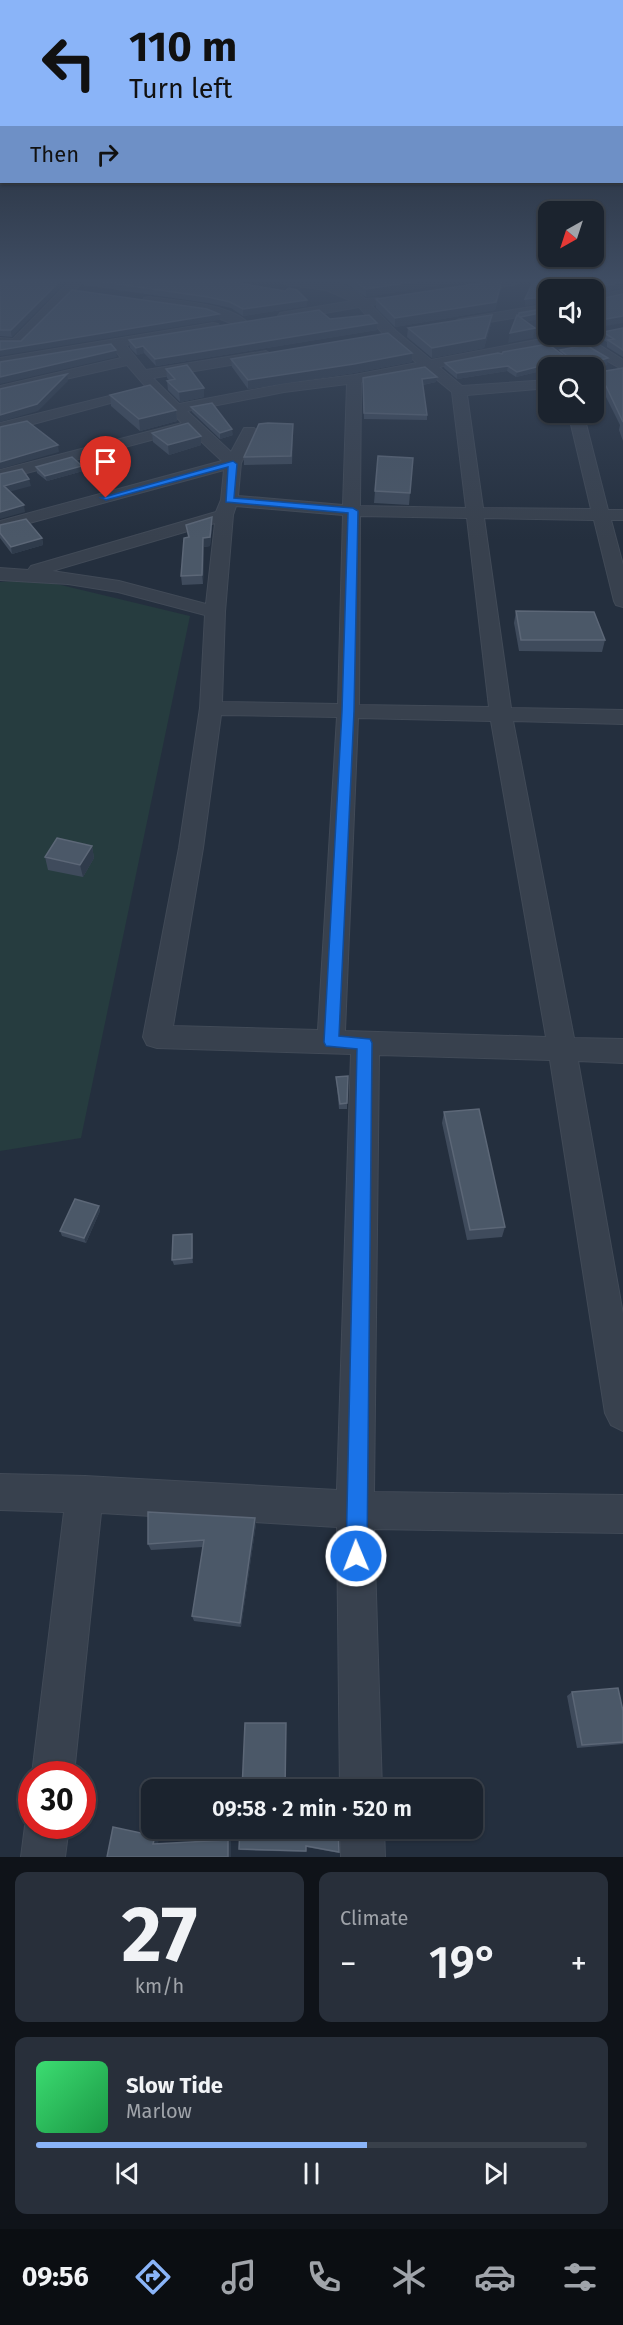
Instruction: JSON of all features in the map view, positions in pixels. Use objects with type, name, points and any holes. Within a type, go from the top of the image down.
[{"type":"street","points":[[0,390],[100,367]]},
{"type":"street","points":[[135,367],[233,464]]},
{"type":"street","points":[[142,375],[194,367]]},
{"type":"street","points":[[176,409],[273,390],[354,379],[419,367]]},
{"type":"street","points":[[430,367],[459,391],[501,715],[562,1049],[623,1413]]},
{"type":"street","points":[[604,372],[623,367]]},
{"type":"street","points":[[331,1042],[348,711],[354,379]]},
{"type":"street","points":[[459,391],[538,385]]},
{"type":"street","points":[[0,429],[156,388]]},
{"type":"street","points":[[578,423],[623,601]]},
{"type":"street","points":[[0,475],[193,424]]},
{"type":"street","points":[[249,431],[233,464],[215,612],[211,708],[191,848],[157,1037],[623,1051]]},
{"type":"street","points":[[0,526],[233,464]]},
{"type":"street","points":[[20,575],[227,508],[623,515]]},
{"type":"street","points":[[0,574],[69,578],[119,587],[215,612]]},
{"type":"street","points":[[211,708],[623,717]]},
{"type":"street","points":[[361,1779],[355,1510],[365,1043]]},
{"type":"street","points":[[0,1492],[86,1494],[355,1510],[623,1514]]},
{"type":"street","points":[[55,1761],[86,1494]]},
{"type":"street","points":[[43,1857],[45,1839]]},
{"type":"street","points":[[362,1839],[363,1857]]},
{"type":"green space","points":[[36,579],[190,616],[81,1138],[0,1151],[0,582]]},
{"type":"building","points":[[0,367],[44,367],[0,377]]},
{"type":"building","points":[[188,367],[204,388],[179,392],[167,381],[175,379],[166,369]]},
{"type":"building","points":[[237,367],[336,367],[248,380]]},
{"type":"building","points":[[425,367],[437,377],[422,379],[427,415],[364,413],[363,378]]},
{"type":"building","points":[[449,367],[503,367],[457,373]]},
{"type":"building","points":[[509,367],[538,367],[517,372]]},
{"type":"building","points":[[623,368],[623,422],[604,384],[604,371]]},
{"type":"building","points":[[67,374],[37,404],[0,415],[0,389]]},
{"type":"building","points":[[150,385],[176,410],[139,419],[110,395]]},
{"type":"building","points":[[212,403],[232,429],[220,433],[191,407]]},
{"type":"building","points":[[27,421],[58,445],[0,462],[0,427]]},
{"type":"building","points":[[188,423],[201,436],[168,445],[152,433]]},
{"type":"building","points":[[259,424],[293,424],[291,456],[244,457]]},
{"type":"building","points":[[378,456],[413,458],[410,493],[375,491]]},
{"type":"building","points":[[72,457],[82,466],[45,476],[36,467]]},
{"type":"building","points":[[22,469],[29,479],[4,486],[24,505],[0,512],[0,474]]},
{"type":"building","points":[[212,517],[210,537],[203,538],[202,575],[181,576],[184,538],[189,537],[186,525]]},
{"type":"building","points":[[26,519],[42,538],[11,547],[0,533],[0,525]]},
{"type":"building","points":[[516,611],[594,612],[605,640],[521,640]]},
{"type":"building","points":[[57,838],[92,846],[80,865],[45,857]]},
{"type":"building","points":[[348,1076],[347,1103],[340,1104],[336,1077]]},
{"type":"building","points":[[479,1109],[505,1227],[470,1230],[444,1112]]},
{"type":"building","points":[[75,1199],[99,1206],[84,1238],[60,1231]]},
{"type":"building","points":[[192,1234],[192,1258],[172,1260],[173,1235]]},
{"type":"building","points":[[148,1512],[255,1518],[240,1623],[192,1616],[204,1540],[148,1544]]},
{"type":"building","points":[[618,1688],[623,1711],[623,1742],[582,1745],[572,1692]]},
{"type":"building","points":[[245,1723],[286,1723],[285,1779],[242,1779]]},
{"type":"building","points":[[113,1827],[141,1833],[141,1839],[154,1839],[153,1844],[228,1840],[228,1857],[107,1857]]},
{"type":"building","points":[[239,1839],[338,1839],[339,1852],[306,1846],[306,1851],[239,1849]]},
{"type":"route","points":[[106,498],[233,464],[229,500],[353,511],[348,711],[331,1042],[365,1043],[355,1510],[356,1556]]}]
